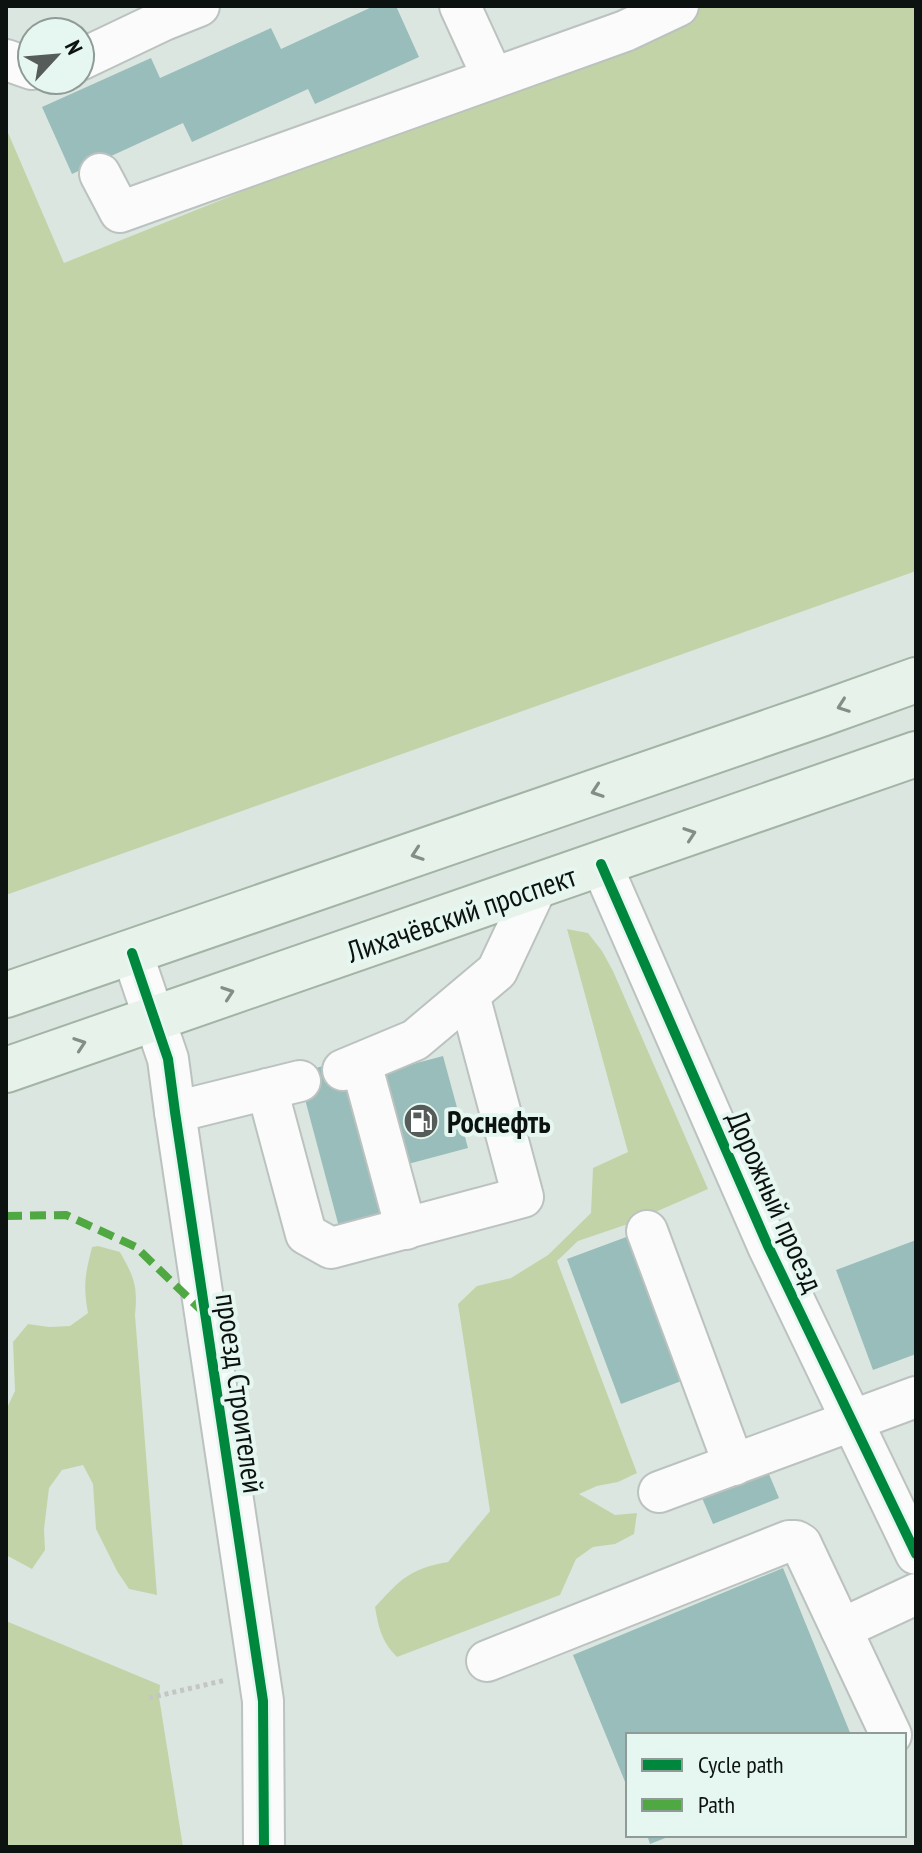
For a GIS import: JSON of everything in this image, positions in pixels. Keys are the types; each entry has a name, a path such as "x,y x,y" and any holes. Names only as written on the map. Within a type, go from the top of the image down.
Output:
{"main road":[{"path":"6,995 916,680"},
{"name":"Лихачёвский проспект","path":"6,1070 916,754"}],"street":[{"path":"96,52 199,6"},
{"path":"460,6 493,78"},
{"path":"100,174 120,212 625,31 678,6"},
{"name":"Дорожный проезд","path":"601,864 768,1246 916,1554"},
{"path":"406,1229 352,1066 415,1040 497,971 537,886"},
{"name":"проезд Строителей","path":"132,953 168,1059 263,1701 264,1847"},
{"path":"175,1112 283,1085 306,1234 331,1248 523,1197 469,995"},
{"path":"647,1231 734,1465"},
{"path":"659,1492 916,1397"},
{"path":"487,1661 789,1541 796,1541 801,1544 890,1733"},
{"path":"841,1629 916,1594"}],"path":[{"path":"149,1698 258,1672"}],"green space":[{"path":"704,6 916,6 916,571 6,895 6,128 64,263"},
{"path":"567,929 588,933 613,971 708,1189 628,1224 578,1241 557,1261 637,1473 579,1494 615,1515 637,1513 634,1534 615,1544 593,1547 576,1559 560,1595 397,1657 382,1634 375,1607 415,1572 448,1562 490,1511 458,1304 477,1286 511,1278 548,1255 591,1213 593,1168 628,1152"},
{"path":"92,1247 120,1252 132,1275 135,1289 157,1595 129,1589 117,1571 96,1529 93,1484 83,1465 62,1470 49,1488 45,1550 32,1569 6,1555 6,1410 15,1391 13,1342 28,1324 70,1326 88,1313 86,1273"},
{"path":"6,1621 160,1685 159,1697 183,1847 6,1847"}],"building":[{"path":"374,6 396,6 419,57 315,104 308,89 192,142 183,123 72,174 42,107 66,96 96,96 96,83 151,58 160,78 271,28 281,49"},
{"path":"443,1056 468,1148 408,1164 383,1072"},
{"path":"341,1061 382,1216 339,1227 298,1073"},
{"path":"629,1236 684,1380 621,1404 567,1259"},
{"path":"916,1240 916,1354 873,1370 836,1270"},
{"path":"766,1467 779,1498 713,1524 700,1493"},
{"path":"783,1568 850,1733 626,1733 626,1784 573,1655"},
{"path":"648,1837 668,1837 650,1844"}],"marked path":[{"path":"6,1216 66,1215 136,1247 204,1313"}],"cycle path":[{"path":"601,864 768,1246 916,1554"},
{"path":"132,953 168,1059 263,1701 264,1847"}],"place":[{"name":"Роснефть","path":"421,1121"}]}
